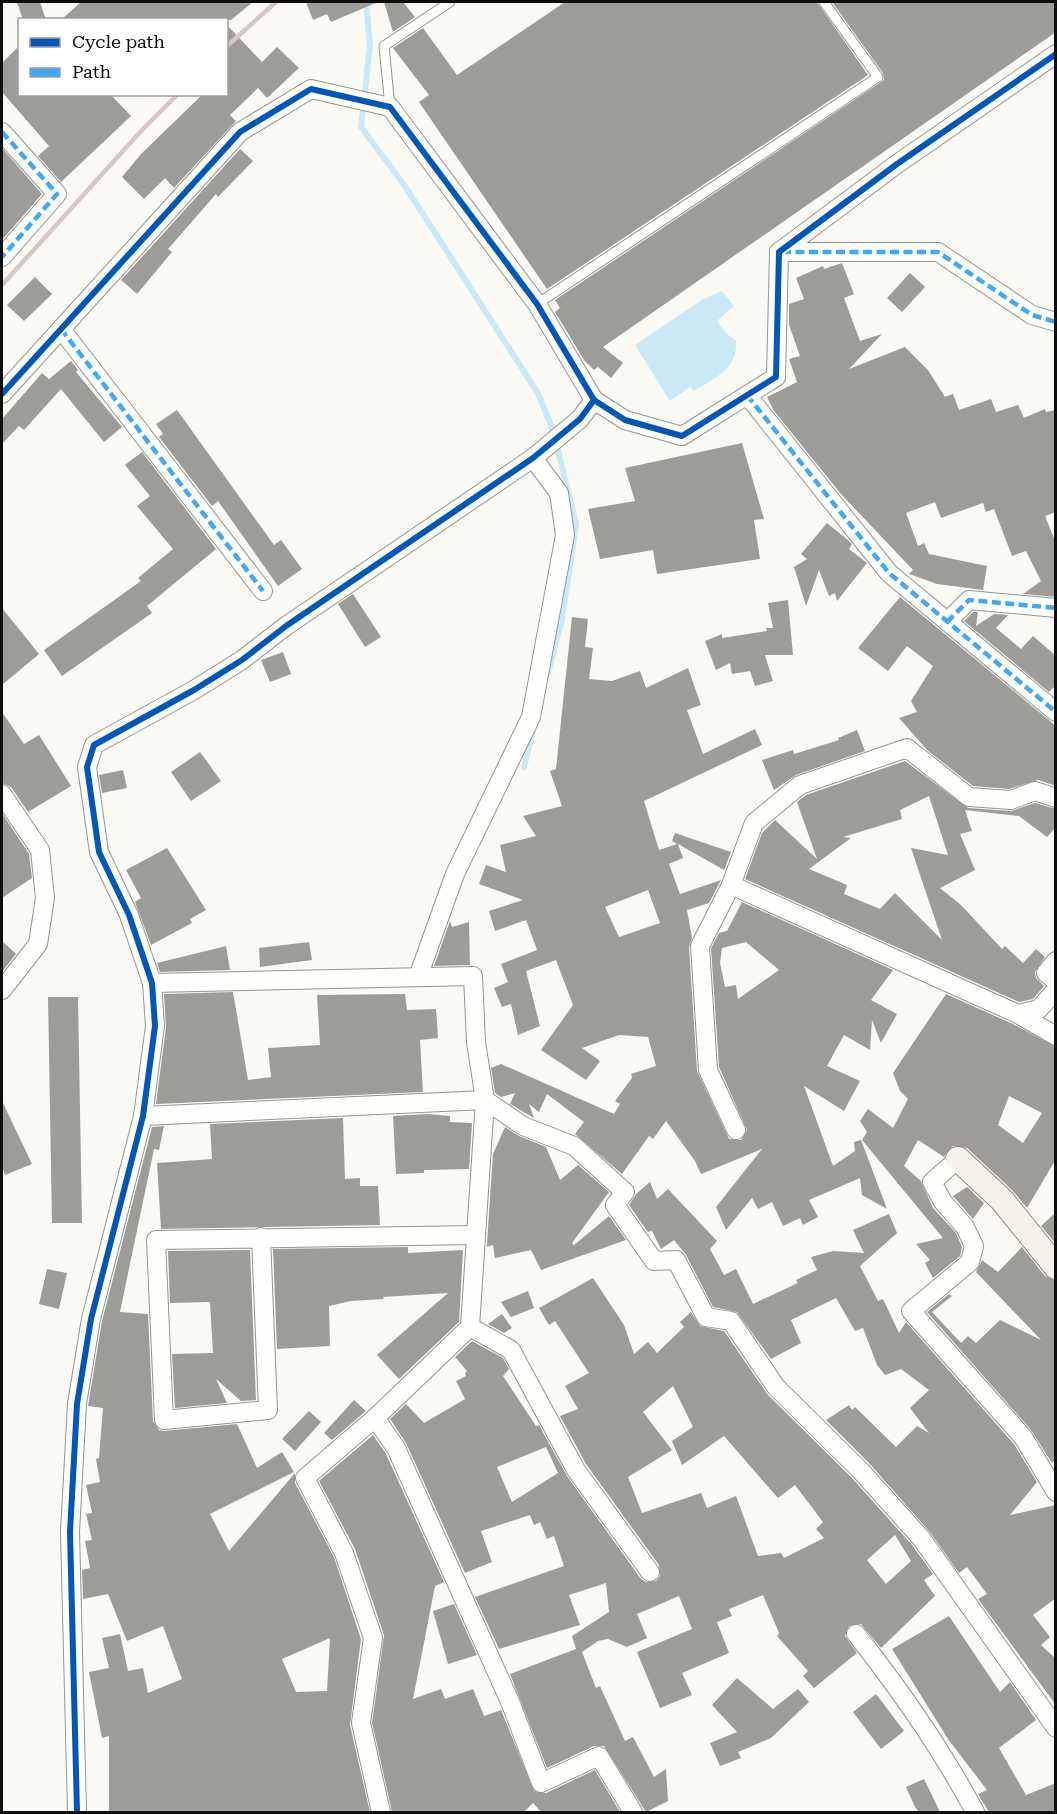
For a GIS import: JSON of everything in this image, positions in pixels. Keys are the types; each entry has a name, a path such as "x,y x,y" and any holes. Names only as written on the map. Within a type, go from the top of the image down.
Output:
{"street":[{"path":"779,252 897,164 1056,54"},
{"path":"2,394 240,132 311,89 390,107 537,304 594,400 625,420 682,436 776,377 779,252"},
{"path":"2,132 57,194 2,257"},
{"path":"779,252 939,252 1032,315 1056,322"},
{"path":"61,329 263,591"},
{"path":"747,395 889,573 1056,712"},
{"path":"77,1812 70,1544 77,1404 91,1319 143,1116 155,1026 152,983 129,915 99,852 87,767 94,745 194,690 242,660 286,626 533,458 580,419 594,400"},
{"path":"418,977 455,874 531,717 565,535 559,493 533,458"},
{"path":"947,622 969,600 1056,608"},
{"path":"736,1130 708,1070 700,946 731,885 754,824 800,785 907,748 969,797 1011,800 1035,791 1056,798"},
{"path":"2,794 40,850 45,898 38,944 2,990"},
{"path":"731,885 1018,1014 1056,1036"},
{"path":"1056,962 1046,973 1056,981"},
{"path":"152,983 473,976 476,1042 485,1100 484,1152 475,1235 470,1327 375,1418 305,1478 344,1553 373,1638 361,1723 381,1812"},
{"path":"1018,1014 1039,1009 1056,990"},
{"path":"143,1116 485,1100 523,1126 574,1146 625,1192 615,1204 654,1261 676,1260 706,1317 731,1321 776,1387 860,1470 921,1538 1056,1728"},
{"path":"1056,1267 1002,1200 958,1159 932,1182 944,1202 965,1227 974,1246 970,1262 911,1311 1023,1437 1056,1492"},
{"path":"261,1238 268,1410 164,1420 156,1240 261,1238 475,1235"},
{"path":"470,1327 511,1350 576,1470 650,1572"},
{"path":"375,1418 396,1448 511,1704 541,1783 599,1756 633,1812"},
{"path":"856,1634 899,1689 945,1757 975,1812"}],"lane":[{"path":"390,107 384,46 450,2"},
{"path":"537,304 878,77 824,2"}],"water":[{"path":"722,291 734,306 717,321 736,341 733,359 724,372 717,377 694,391 690,387 670,401 635,345 703,299"}],"building":[{"path":"17,2 40,2 45,18 22,18"},
{"path":"81,2 253,2 231,20 228,18 63,18"},
{"path":"306,2 378,2 331,22 327,14 313,20"},
{"path":"384,2 403,2 415,17 393,32"},
{"path":"565,2 817,2 868,75 547,289 419,102 429,95 393,48 423,28 457,75"},
{"path":"832,2 1056,2 1056,32 603,347 623,363 611,378 598,367 594,370 584,360 555,312 560,308 555,300 884,80 883,73"},
{"path":"228,26 262,62 277,47 299,68 267,98 258,88 230,115 236,121 174,188 165,178 144,199 122,177 141,154 201,96 228,96"},
{"path":"18,47 18,96 112,96 131,116 61,182 38,156 49,146 2,92 2,63"},
{"path":"2,148 42,194 2,240"},
{"path":"240,149 253,161 218,197 216,194 168,249 172,252 137,294 121,280"},
{"path":"842,263 854,294 844,298 860,341 882,334 849,369 905,347 928,370 945,397 953,394 959,410 991,399 996,412 1018,405 1024,418 1045,409 1046,412 1056,410 1056,512 1045,516 1056,543 1056,597 1023,594 1041,581 1026,551 1012,556 994,509 986,512 983,503 941,518 935,502 906,513 918,546 924,543 929,554 987,566 983,590 937,584 909,574 913,570 841,494 774,411 767,397 797,382 789,359 800,356 789,325 789,304 804,299 796,278 823,266 824,269"},
{"path":"910,273 925,287 902,312 887,298"},
{"path":"35,277 52,294 24,321 7,305"},
{"path":"71,361 78,370 76,372 122,427 104,442 61,389 24,430 19,426 2,444 2,419 42,373 49,379"},
{"path":"177,410 274,545 281,540 302,569 278,586 218,501 212,506 159,437 163,434 156,424"},
{"path":"742,443 764,519 754,520 760,559 657,574 653,550 600,559 588,509 635,501 625,468"},
{"path":"142,452 216,549 147,606 152,613 62,676 44,650 141,581 138,578 173,549 137,506 150,496 125,465"},
{"path":"827,523 852,544 849,549 867,563 837,601 835,593 829,596 819,570 806,606 794,567 807,559 801,554"},
{"path":"353,594 381,637 365,647 338,604"},
{"path":"900,597 1056,726 1056,786 1038,780 1009,789 973,786 927,750 899,718 917,712 911,701 933,666 907,646 888,671 858,648"},
{"path":"788,600 793,655 765,655 773,681 755,686 750,671 732,674 730,663 716,670 705,641 722,634 722,638 767,631 766,628 773,628 768,603"},
{"path":"2,608 39,654 2,685"},
{"path":"973,612 978,612 976,626 994,614 1008,615 996,628 1021,649 1033,636 1056,656 1056,685 1049,692 964,621"},
{"path":"572,617 588,619 585,647 593,648 589,679 612,681 640,671 646,688 688,668 701,705 687,710 703,754 755,729 762,745 644,801 659,850 677,844 672,841 675,833 731,852 724,870 678,844 683,858 669,864 680,894 721,880 709,903 687,910 692,938 689,947 697,1071 729,1139 741,1140 747,1130 719,1067 711,948 719,933 727,931 742,902 893,970 871,1000 897,1014 881,1043 872,1020 870,1050 844,1035 827,1066 860,1081 844,1111 804,1086 833,1166 855,1151 854,1142 861,1140 887,1209 862,1195 860,1178 809,1200 818,1217 803,1225 800,1218 783,1226 772,1202 758,1209 752,1198 726,1230 716,1207 762,1149 701,1174 695,1161 666,1121 653,1139 649,1136 622,1174 575,1134 584,1122 547,1094 539,1112 529,1104 534,1118 510,1104 515,1093 501,1097 495,1093 491,1068 501,1064 614,1114 620,1104 615,1101 632,1078 631,1074 656,1066 648,1037 619,1035 582,1048 600,1061 586,1080 541,1050 573,1005 556,960 526,971 540,1026 518,1035 511,1004 502,1007 494,988 508,982 501,964 537,950 526,920 495,931 489,911 523,900 479,884 486,865 506,872 500,845 536,836 523,816 562,806 550,771 556,769","holes":["648,890 660,923 619,937 605,907","746,942 779,970 738,999 736,985 725,987 720,963 722,948"]},
{"path":"283,652 291,674 270,682 261,660"},
{"path":"2,712 24,744 39,735 71,786 28,812 11,787 2,783"},
{"path":"857,730 865,751 796,775 774,790 762,760 793,750 794,754 839,740 838,738"},
{"path":"200,752 221,781 191,801 171,772"},
{"path":"905,761 968,808 1011,811 1035,803 1056,809 1056,827 1047,837 1019,816 965,810 972,831 960,834 975,870 940,888 961,905 1002,949 1005,946 1023,963 1036,949 1045,957 1035,972 1036,978 1044,986 1033,999 1019,1002 745,879 762,833 775,820 817,859 797,802 806,795","holes":["929,796 948,855 911,848 942,940 895,893 880,909 844,894 847,885 809,869 851,838 843,837 902,819 900,810"]},
{"path":"123,770 127,788 102,793 99,775"},
{"path":"2,813 29,854 32,878 2,898"},
{"path":"167,848 206,910 190,919 192,923 151,945 135,902 141,898 126,870"},
{"path":"450,921 452,927 469,922 470,965 434,966"},
{"path":"2,941 16,954 2,972"},
{"path":"309,942 312,960 260,967 259,948"},
{"path":"226,946 230,970 160,972 157,963"},
{"path":"233,992 248,1080 271,1077 268,1048 320,1045 317,995 405,994 407,1010 436,1009 438,1038 420,1040 423,1092 156,1104 166,1027 164,994"},
{"path":"946,994 1013,1024 1056,1047 1056,1159 1027,1208 1012,1190 967,1148 953,1146 944,1157 918,1140 904,1166 921,1181 933,1208 956,1233 962,1247 960,1256 933,1278 925,1263 930,1260 916,1244 943,1238 862,1140 867,1132 860,1121 868,1109 893,1128 908,1099 900,1091 893,1073","holes":["1009,1096 1042,1113 1023,1143 998,1125"]},
{"path":"48,997 78,997 82,1223 52,1223"},
{"path":"2,1101 32,1164 5,1175 2,1166"},
{"path":"428,1114 450,1116 450,1122 472,1123 469,1169 424,1170 424,1173 396,1174 393,1116"},
{"path":"343,1118 345,1179 360,1178 360,1186 378,1186 380,1225 161,1229 157,1163 212,1159 210,1124"},
{"path":"164,1126 159,1150 154,1149 120,1312 148,1314 153,1421 159,1430 164,1431 237,1424 257,1468 282,1452 294,1472 210,1514 229,1551 295,1473 295,1483 334,1557 361,1639 350,1725 370,1812 109,1812 109,1736 102,1738 89,1672 109,1668 102,1638 120,1634 128,1671 143,1668 148,1693 182,1679 163,1626 127,1641 108,1594 83,1599 82,1570 90,1568 85,1541 92,1540 86,1514 92,1513 86,1485 100,1482 96,1459 99,1458 103,1408 88,1406 102,1321 152,1127","holes":["330,1638 327,1691 296,1692 282,1659"]},
{"path":"505,1127 519,1136 546,1147 560,1180 578,1165 609,1192 572,1243 574,1245 609,1216 626,1240 541,1270 531,1250 495,1258 493,1245 487,1247 493,1154"},
{"path":"650,1182 657,1199 668,1189 717,1241 710,1249 724,1275 736,1269 753,1304 798,1283 796,1280 817,1270 811,1257 833,1251 864,1253 853,1230 889,1214 897,1233 860,1266 878,1301 883,1299 899,1333 906,1322 1014,1444 1037,1482 1010,1515 1056,1505 1056,1598 1033,1615 1050,1637 1041,1645 1056,1659 1056,1705 978,1599 987,1594 967,1567 959,1573 929,1531 868,1462 826,1420 849,1405 852,1410 855,1407 896,1447 917,1426 929,1433 910,1408 929,1390 901,1369 885,1375 877,1365 863,1328 855,1331 836,1298 791,1320 801,1343 771,1359 737,1312 713,1307 686,1255 674,1240 661,1249 652,1231 648,1232 629,1205 636,1194"},
{"path":"967,1187 984,1203 973,1219 953,1196"},
{"path":"1056,1212 1056,1244 1041,1226"},
{"path":"408,1247 408,1253 463,1250 459,1322 399,1379 377,1355 448,1293 383,1297 384,1299 351,1301 329,1306 330,1346 277,1349 273,1249"},
{"path":"1022,1247 1045,1276 1056,1281 1056,1459 1052,1463 1031,1430 927,1312 949,1294 952,1296 932,1312 961,1343 968,1336 976,1343 1000,1320 1041,1340 976,1272 982,1260 998,1272"},
{"path":"250,1250 256,1400 241,1401 216,1379 227,1403 175,1408 172,1354 213,1353 210,1302 170,1303 168,1251"},
{"path":"47,1269 67,1273 59,1309 39,1304"},
{"path":"593,1278 624,1325 634,1354 648,1342 657,1353 684,1327 680,1322 691,1312 700,1326 724,1331 768,1395 852,1478 912,1545 933,1574 924,1580 935,1596 881,1648 861,1624 849,1626 845,1636 857,1653 814,1688 803,1676 808,1671 777,1636 781,1631 779,1633 763,1595 729,1609 732,1616 717,1622 729,1653 682,1673 692,1695 660,1708 637,1652 692,1629 679,1596 637,1614 647,1638 627,1647 608,1639 598,1641 582,1652 596,1688 600,1686 625,1741 633,1737 654,1777 666,1769 668,1801 646,1812 604,1746 594,1746 547,1768 510,1674 576,1649 572,1636 609,1612 606,1583 569,1595 580,1625 499,1649 475,1597 564,1566 554,1536 547,1539 540,1522 534,1525 530,1515 481,1531 492,1562 465,1573 406,1443 390,1419 406,1404 424,1423 465,1399 456,1381 466,1376 467,1371 455,1357 472,1341 503,1358 509,1369 503,1376 536,1426 539,1425 567,1476 641,1579 646,1582 656,1581 660,1576 659,1565 586,1464 560,1416 578,1409 565,1386 589,1373 555,1321 549,1325 539,1308","holes":["673,1386 693,1427 672,1441 682,1465 724,1436 778,1498 795,1485 823,1522 816,1529 824,1538 784,1558 781,1553 758,1556 736,1496 707,1508 701,1493 642,1513 628,1477 672,1450 643,1412","546,1447 558,1473 512,1502 497,1467","895,1535 911,1561 886,1584 867,1560"]},
{"path":"528,1291 534,1308 511,1317 501,1302"},
{"path":"502,1314 512,1328 504,1333 488,1324"},
{"path":"354,1400 366,1411 332,1440 324,1433"},
{"path":"309,1411 321,1422 295,1451 282,1439"},
{"path":"373,1435 386,1454 444,1582 435,1586 413,1699 441,1689 445,1699 473,1689 484,1716 501,1710 534,1791 546,1793 595,1770 620,1812 541,1812 533,1803 524,1812 392,1812 372,1723 384,1635 355,1549 319,1481"},
{"path":"454,1604 477,1655 448,1664 433,1611"},
{"path":"949,1616 1000,1692 1010,1682 1036,1720 999,1748 1026,1795 1056,1783 1056,1812 989,1812 978,1794 987,1790 948,1739 892,1649"},
{"path":"737,1678 773,1709 798,1689 809,1702 771,1738 738,1752 741,1758 720,1766 710,1743 737,1732 712,1705"},
{"path":"876,1694 904,1731 881,1749 853,1712"},
{"path":"924,1779 940,1812 919,1812 915,1807 906,1787"}],"waterway":[{"path":"366,2 370,45 361,127 405,186 539,395 554,434 576,524 562,619 548,673"},
{"path":"524,767 533,730"}],"railway":[{"path":"228,45 276,2"},
{"path":"2,285 142,130 176,96"}],"marked path":[{"path":"2,132 57,194 2,257"},
{"path":"782,252 938,252 1032,315 1056,322"},
{"path":"61,329 263,591"},
{"path":"747,395 889,573 1056,712"},
{"path":"947,622 969,600 1056,608"}],"cycle path":[{"path":"2,394 240,132 311,89 390,107 537,304 594,400 625,420 682,436 776,377 779,252 897,164 1056,54"},
{"path":"77,1812 70,1532 77,1404 91,1319 143,1116 155,1026 152,983 129,915 99,852 87,767 94,745 194,690 242,660 286,626 533,458 580,419 594,400"}]}
